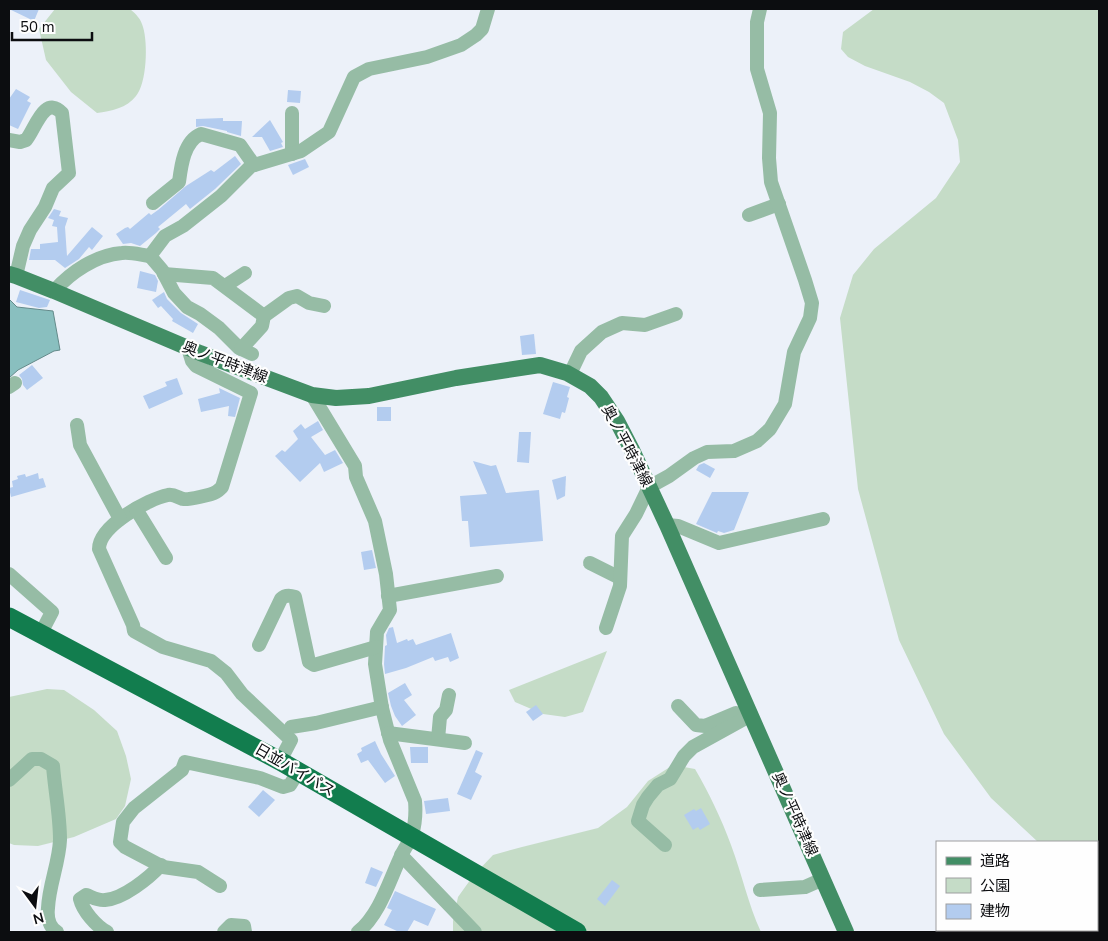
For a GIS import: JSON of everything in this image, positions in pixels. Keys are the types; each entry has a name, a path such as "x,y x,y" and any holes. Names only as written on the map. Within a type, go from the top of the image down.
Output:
{"highway":[{"name":"日並バイパス","path":"9,617 280,761 577,932"}],"main road":[{"name":"奥ノ平時津線","path":"12,275 188,348 312,395 336,398 368,396 456,378 540,365 570,374 590,386 601,397 617,421 649,486 846,932"}],"street":[{"path":"150,256 165,236 183,226 221,196 254,165 301,151 329,132 354,76 369,69 427,57 461,45 476,35 482,28 488,9"},
{"path":"606,628 620,586 622,536 636,514 649,486 669,476 706,452 734,450 756,441 770,429 786,404 794,352 810,318 812,303 772,182 769,158 770,113 757,69 757,22 760,9"},
{"path":"9,140 20,142 26,140 44,110 52,107 62,113 69,173 53,188 45,207 30,230 12,275"},
{"path":"292,113 292,154"},
{"path":"153,203 179,182 180,170 190,140 201,134 240,145 254,165"},
{"path":"749,215 779,204"},
{"path":"54,291 64,280 82,267 102,257 125,253 150,256 164,274 174,293 187,307 200,314 247,351 262,326 264,316 289,298 297,296 309,303 324,306"},
{"path":"225,286 245,273"},
{"path":"164,274 213,278 264,316"},
{"path":"570,374 582,351 602,332 622,323 645,325 676,314"},
{"path":"188,348 192,361 196,366 251,393 222,486 216,492 183,499 170,495 160,497 136,509 120,519 100,539 99,549 134,630 163,647 211,661 226,673 242,694 291,740 280,761"},
{"path":"312,395 355,466 359,484 375,521 386,574 390,610 376,632 375,664 388,733 415,801 416,817 411,836 380,903 366,926 360,931"},
{"path":"77,425 80,444 120,519"},
{"path":"136,509 166,558"},
{"path":"667,526 678,526 719,543 823,520"},
{"path":"590,563 620,578"},
{"path":"9,574 52,612 41,633"},
{"path":"388,596 497,576"},
{"path":"259,645 281,599 284,596 290,595 295,597 311,664 314,665 376,647"},
{"path":"438,739 440,717 446,710 449,694"},
{"path":"678,706 696,725 705,726 749,712"},
{"path":"290,727 316,723 382,707"},
{"path":"665,845 638,821 643,805 648,797 658,785 670,779 684,756 693,746 749,712"},
{"path":"388,733 465,743"},
{"path":"9,780 32,759 41,759 53,766 60,841 48,896 48,912 49,923 53,930 57,932"},
{"path":"220,886 198,872 161,866 120,842 123,822 134,808 182,770 185,762 260,778 283,787 290,785 298,772"},
{"path":"401,855 475,932"},
{"path":"106,932 94,921 82,905 81,897 86,895 99,900 113,898 151,876 161,866"},
{"path":"760,890 805,887 823,879"},
{"path":"224,932 231,925 244,926 245,932"}],"green space":[{"path":"55,9 130,9 138,17 145,34 146,63 140,90 132,100 118,108 97,113 71,92 46,60 39,29"},
{"path":"874,9 1099,9 1099,899 1098,841 1037,841 991,798 944,734 899,640 858,489 840,318 853,275 874,249 936,198 960,162 958,140 944,103 910,82 865,66 848,57 841,49 843,32"},
{"path":"607,651 583,712 565,717 543,714 515,702 509,690"},
{"path":"47,689 64,690 94,710 117,731 126,756 131,779 125,806 116,819 74,837 38,846 14,845 9,843 9,697"},
{"path":"673,765 695,769 705,787 727,835 752,911 761,932 453,932 453,921 458,897 473,876 493,855 598,828 627,807 648,781"}],"shaded area":[{"path":"9,299 17,307 53,311 60,350 54,351 18,370 9,378"}],"building":[{"path":"9,9 39,9 34,21"},
{"path":"16,89 30,97 27,101 31,103 18,129 9,125 9,99"},
{"path":"288,90 301,91 300,103 287,102"},
{"path":"223,118 223,121 242,121 241,136 203,126 196,127 196,119"},
{"path":"270,120 283,142 281,143 283,147 270,151 262,137 252,137"},
{"path":"235,156 241,164 215,189 190,209 186,204 158,227 160,229 140,246 131,243 123,244 116,234 125,228 128,227 130,229 149,213 151,215 158,210 186,186 211,170 214,172"},
{"path":"305,159 309,167 293,175 288,165"},
{"path":"54,209 61,211 59,216 68,218 65,227 67,256 92,227 103,236 92,250 89,247 79,259 65,268 55,260 29,260 31,249 40,249 40,244 58,242 57,227 52,226 54,220 48,218"},
{"path":"140,271 155,275 158,281 156,292 137,288"},
{"path":"20,290 50,300 47,307 39,308 16,302"},
{"path":"164,292 167,299 181,313 198,324 193,333 172,321 173,319 161,306 158,308 152,300"},
{"path":"534,334 536,354 522,355 520,336"},
{"path":"32,365 43,378 27,390 19,375"},
{"path":"177,378 183,394 149,409 143,396 167,386 165,382"},
{"path":"553,382 570,387 565,413 562,412 560,419 543,414"},
{"path":"219,388 240,398 235,417 228,416 229,406 201,412 198,399 220,393"},
{"path":"377,407 391,407 391,421 377,421"},
{"path":"318,421 323,430 311,437 325,455 335,450 343,463 324,472 320,463 300,482 275,456 282,450 285,452 298,439 293,431 301,424 305,429"},
{"path":"519,432 531,432 529,463 517,462"},
{"path":"473,461 491,466 496,465 506,493 539,490 543,541 470,547 468,521 462,521 460,496 487,494"},
{"path":"704,463 715,469 710,478 696,470 699,465"},
{"path":"38,473 39,479 43,478 46,487 11,497 9,488 13,487 12,481 18,479 17,476 25,474 26,477"},
{"path":"566,476 565,496 557,500 552,480"},
{"path":"712,492 749,492 734,530 724,533 718,531 717,533 696,524"},
{"path":"372,550 376,568 364,570 361,552"},
{"path":"393,627 397,643 413,639 416,645 451,633 459,658 450,662 448,657 435,661 433,657 385,674 386,635 389,628"},
{"path":"405,683 412,695 404,700 416,715 402,726 395,716 388,693"},
{"path":"536,705 543,714 533,721 526,712"},
{"path":"375,741 395,776 385,783 368,760 361,763 357,754 362,751 361,748"},
{"path":"410,747 428,747 428,763 411,763"},
{"path":"476,750 483,753 475,772 482,776 471,800 457,794"},
{"path":"263,790 275,800 259,817 248,807"},
{"path":"448,798 450,811 426,814 424,801"},
{"path":"701,808 710,824 700,830 698,827 693,830 684,815 694,809 696,811"},
{"path":"371,867 383,872 376,887 365,883"},
{"path":"612,880 620,886 605,906 597,899"},
{"path":"395,891 436,909 428,926 414,920 407,932 399,932 384,925 392,910 387,908"}]}
